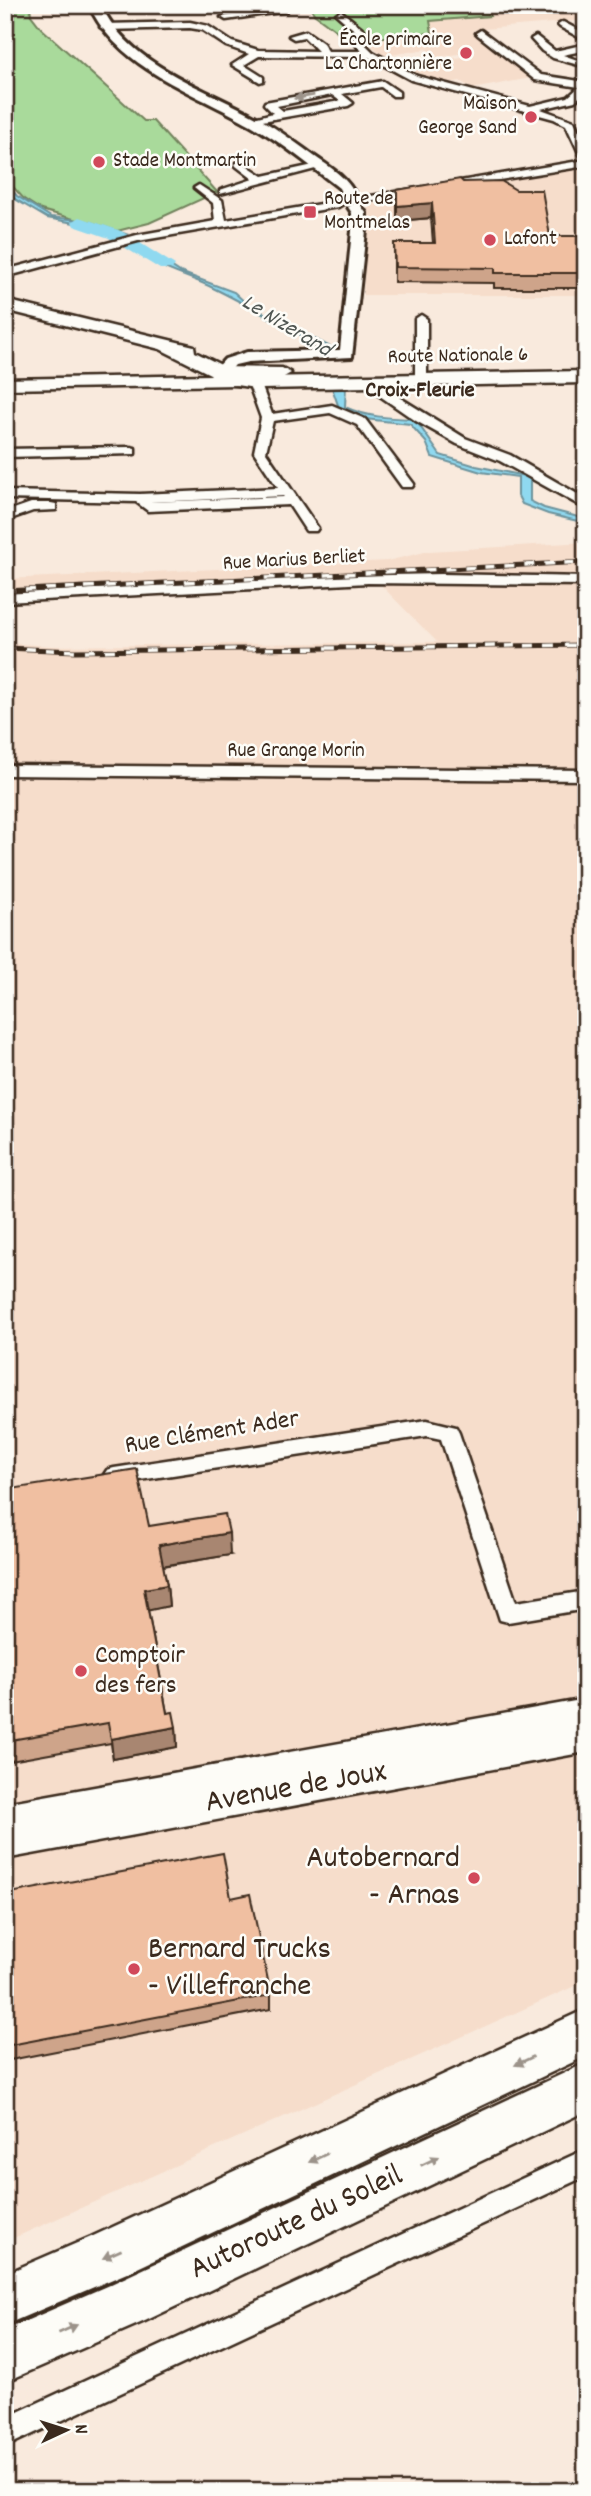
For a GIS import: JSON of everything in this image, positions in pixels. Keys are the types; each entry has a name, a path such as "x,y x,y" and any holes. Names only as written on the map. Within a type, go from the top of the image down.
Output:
{"highway":[{"name":"Autoroute du Soleil","path":"5,2300 233,2198 586,2032"},
{"name":"Autoroute du Soleil","path":"5,2356 165,2286 586,2086"}],"main road":[{"path":"5,305 167,346 235,374"},
{"name":"Route Nationale 6","path":"235,374 349,382 586,377"},
{"name":"Route Nationale 6","path":"5,384 132,382 235,374 287,374 349,382"},
{"name":"Avenue de Joux","path":"5,1820 586,1715"},
{"name":"Avenue de Joux","path":"5,1842 586,1736"}],"street":[{"path":"95,5 104,27 126,48 184,84 251,120 345,186 359,213 347,354 247,356 235,374"},
{"path":"104,27 171,24 205,28 228,20 219,5"},
{"path":"226,17 284,9"},
{"path":"341,14 364,34 358,41 370,54 414,78 534,109 566,121 586,118"},
{"path":"563,25 586,38"},
{"path":"205,28 229,44 257,53 370,54"},
{"path":"481,33 538,78 586,85"},
{"path":"294,36 306,34 320,45 325,54"},
{"path":"536,39 541,47 567,61 583,65"},
{"path":"555,54 586,47"},
{"path":"257,53 237,65 260,79"},
{"path":"306,54 305,61 310,67"},
{"path":"281,115 270,104 383,84 396,94"},
{"path":"534,109 544,100 571,100 586,85"},
{"path":"251,120 351,105 334,92"},
{"path":"566,121 577,134 586,157"},
{"path":"5,274 137,238 586,163"},
{"path":"240,164 261,180"},
{"path":"225,192 261,180 318,167"},
{"path":"199,188 218,202 221,222"},
{"path":"421,319 421,381"},
{"path":"235,374 287,374 302,369 300,356"},
{"path":"235,374 267,418 260,452 312,528"},
{"path":"349,382 461,441 505,458 586,505"},
{"path":"267,418 332,409 361,422 407,484"},
{"path":"5,453 130,451"},
{"path":"5,495 289,497"},
{"path":"5,517 31,507 110,505 111,495"},
{"name":"Rue Marius Berliet","path":"5,598 373,578 586,581"},
{"name":"Rue Grange Morin","path":"5,770 586,775"},
{"name":"Rue Clément Ader","path":"100,1478 427,1428 449,1433 508,1613 586,1600"},
{"path":"5,2433 586,2162"}],"shaded area":[{"name":"École primaire La Chartonnière","path":"486,5 586,5 586,20 473,30 536,77 472,89 460,81 444,84 400,67 462,57 459,54 430,58 424,54 431,53 427,49 385,56 365,41 432,33 429,21 489,16"},
{"path":"586,167 586,295 363,295 368,208 382,200"},
{"path":"586,542 586,1981 5,2242 5,643 52,646 437,642 372,576 5,596 5,579 387,561 429,551"}],"green space":[{"path":"5,5 30,5 31,15 41,28 144,121 153,121 217,192 149,223 117,231 41,210 24,199 5,178"},
{"path":"310,5 486,5 490,16 430,21 432,33 349,40 314,14"}],"water":[{"path":"5,182 17,196 51,217 88,221 126,234 113,237 99,233 96,227 47,218 10,196"},
{"path":"136,243 180,272 234,292 248,305 338,351 329,350 203,283 151,261 130,244"},
{"path":"331,385 346,385 345,407 370,415 412,419 417,422 440,455 476,466 530,477 530,501 544,508 586,519 586,523 548,514 522,504 518,496 518,477 481,472 432,457 426,442 410,424 365,419 339,408"}],"building":[{"name":"Lafont","path":"460,179 463,182 501,181 516,190 542,190 550,236 586,236 586,273 495,273 495,268 395,267 394,243 435,243 432,203 397,206 397,190"},
{"name":"Comptoir des fers","path":"137,1469 149,1526 225,1514 229,1533 159,1545 167,1585 144,1589 167,1713 173,1712 176,1727 111,1739 108,1723 5,1741 5,1490"},
{"name":"Bernard Trucks - Villefranche","path":"223,1853 231,1898 250,1894 271,1995 5,2046 5,1894"}],"waterway":[{"name":"Le Nizerand","path":"80,222 105,229 166,265"}],"railway":[{"path":"5,591 586,562"},
{"path":"5,648 75,651 586,645"}],"place":[{"name":"École primaire La Chartonnière","path":"466,53"},
{"name":"Maison George Sand","path":"531,117"},
{"name":"Stade Montmartin","path":"99,162"},
{"name":"Route de Montmelas","path":"310,212"},
{"name":"Lafont","path":"490,240"},
{"name":"Comptoir des fers","path":"81,1671"},
{"name":"Autobernard - Arnas","path":"474,1878"},
{"name":"Bernard Trucks - Villefranche","path":"134,1969"}],"district":[{"name":"Croix-Fleurie","path":"420,391"}]}
